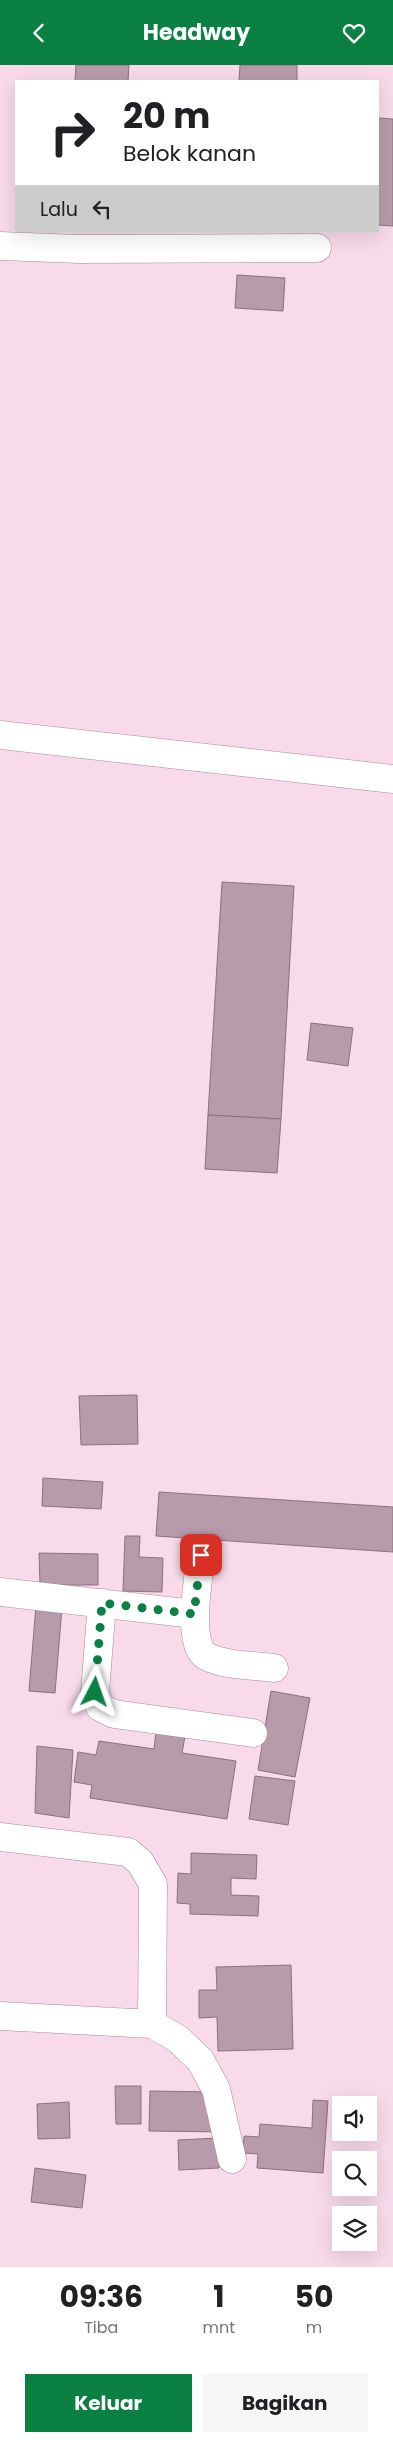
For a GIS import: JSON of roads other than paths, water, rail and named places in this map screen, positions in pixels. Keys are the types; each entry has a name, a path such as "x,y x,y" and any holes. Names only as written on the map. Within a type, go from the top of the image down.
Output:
{"street":[{"path":"0,246 80,249 317,248"},
{"path":"0,735 393,779"},
{"path":"201,1555 194,1614 197,1644 204,1655 219,1661 274,1668"},
{"path":"0,1592 194,1614"},
{"path":"102,1603 95,1692 100,1707 114,1714 252,1733"},
{"path":"0,1837 128,1852 140,1862 153,1884 152,2024"},
{"path":"0,2016 152,2024 178,2039 200,2060 216,2089 232,2159"}]}
